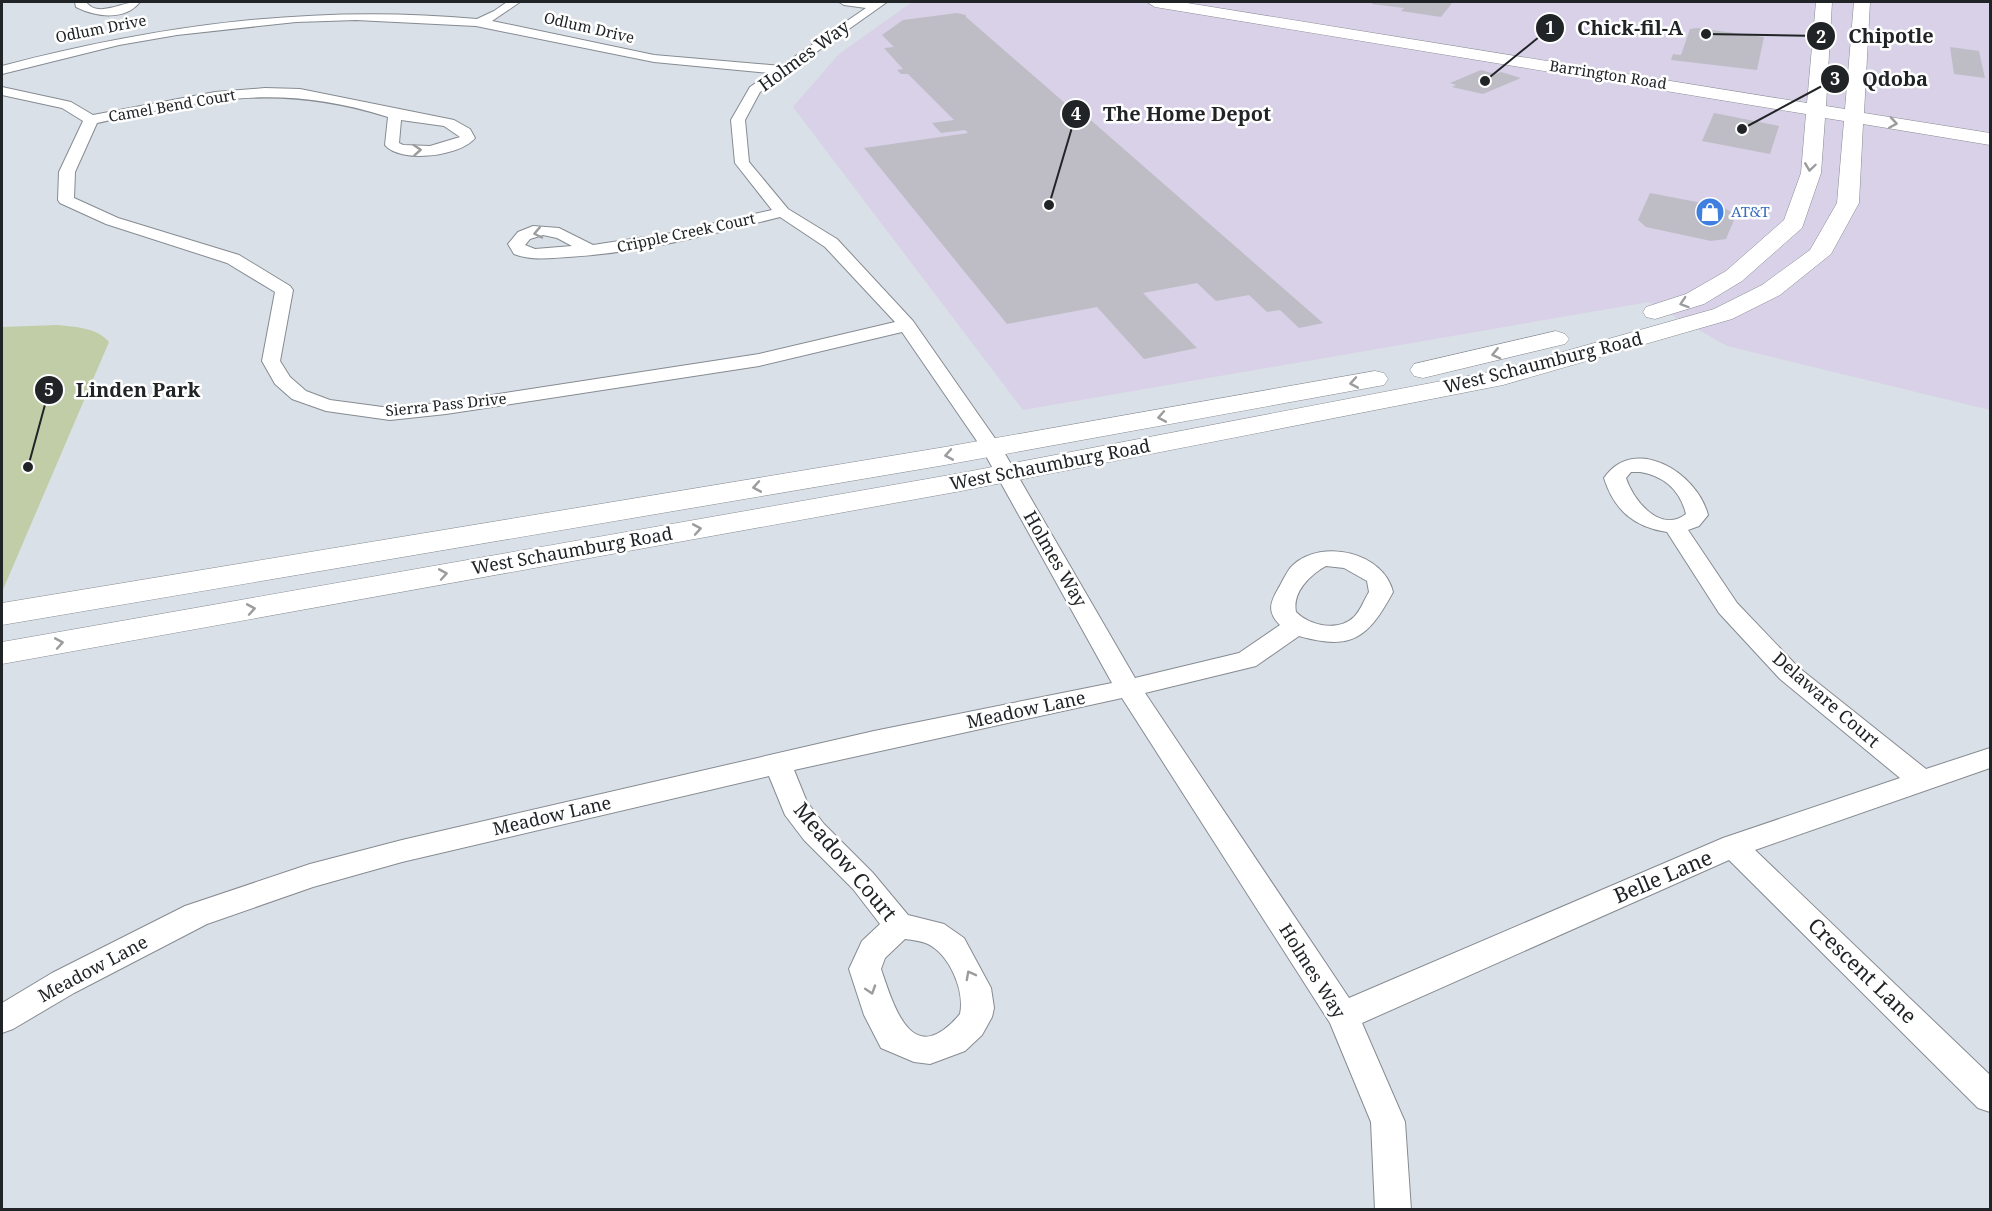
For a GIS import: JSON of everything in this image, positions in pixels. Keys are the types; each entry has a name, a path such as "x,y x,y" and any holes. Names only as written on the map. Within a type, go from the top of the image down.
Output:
{"main road":[{"name":"Barrington Road","path":"1155,2 1816,102"},
{"name":"Barrington Road","path":"1222,2 1856,109 1990,139"},
{"name":"West Schaumburg Road","path":"2,653 999,460 1412,373 1635,319 1695,299 1734,276 1794,223 1811,173 1824,2"},
{"name":"West Schaumburg Road","path":"2,614 999,460 1503,377 1723,314 1771,290 1820,254 1848,203 1862,2"},
{"name":"Barrington Road","path":"1856,109 1990,124"}],"street":[{"path":"81,2 80,5 93,11 123,10 134,2"},
{"path":"322,16 335,2"},
{"path":"479,22 498,14 514,2"},
{"path":"844,2 879,3"},
{"name":"Holmes Way","path":"879,3 780,70 755,90 738,120 742,163 782,212 831,243 907,325 999,460 1128,688 1342,1016 1388,1122 1393,1209"},
{"path":"123,10 153,35"},
{"name":"Odlum Drive","path":"2,70 54,55 153,35 229,23 322,16 402,15 479,22 636,55 780,70"},
{"path":"2,91 66,105 91,120"},
{"name":"Camel Bend Court","path":"91,120 194,99 269,92 320,95 395,114 458,125 468,134 468,138 460,144 443,148 411,151 397,149 392,145 395,114"},
{"name":"Sierra Pass Drive","path":"91,120 67,172 66,200 112,221 233,259 284,290 271,361 282,380 299,395 326,405 390,414 446,408 759,360 907,325"},
{"name":"Cripple Creek Court","path":"590,252 672,239 782,212"},
{"name":"Delaware Court","path":"1672,525 1728,608 1789,673 1923,782"},
{"name":"Meadow Lane","path":"2,1019 63,983 196,915 310,876 402,850 874,741 1128,688 1247,660 1296,627"},
{"name":"Belle Lane","path":"1342,1016 1733,846 1990,758"},
{"name":"Meadow Court","path":"778,765 795,807 814,832 864,881 899,926"},
{"name":"Crescent Lane","path":"1733,846 1990,1097"}],"shaded area":[{"path":"912,2 1990,2 1990,410 1727,346 1649,302 1023,410 793,107 839,54"}],"green space":[{"path":"57,325 92,331 109,342 2,592 2,327"}],"building":[{"path":"1373,2 1452,3 1441,17 1401,11 1404,8 1372,4"},
{"path":"957,13 966,15 1081,117 1086,116 1323,323 1299,328 1280,310 1267,312 1249,295 1216,301 1197,283 1143,293 1197,348 1144,359 1097,307 1007,324 864,148 968,133 965,130 941,133 932,123 954,120 908,74 901,74 897,70 903,69 884,48 894,47 882,35 903,20"},
{"path":"1690,29 1764,37 1757,70 1671,60 1673,54 1681,55"},
{"path":"1950,47 1979,51 1985,78 1954,74"},
{"path":"1481,70 1495,74 1501,72 1521,78 1483,94 1452,87 1456,85 1450,83"},
{"path":"1714,113 1779,126 1770,154 1702,141"},
{"path":"1650,193 1723,207 1736,215 1726,239 1711,241 1646,227 1638,220"}],"place":[{"name":"Chipotle","path":"1706,34"},
{"name":"Chick-fil-A","path":"1485,81"},
{"name":"Qdoba","path":"1742,129"},
{"name":"The Home Depot","path":"1049,205"},
{"name":"AT&T","path":"1710,212"},
{"name":"Linden Park","path":"28,467"}]}
